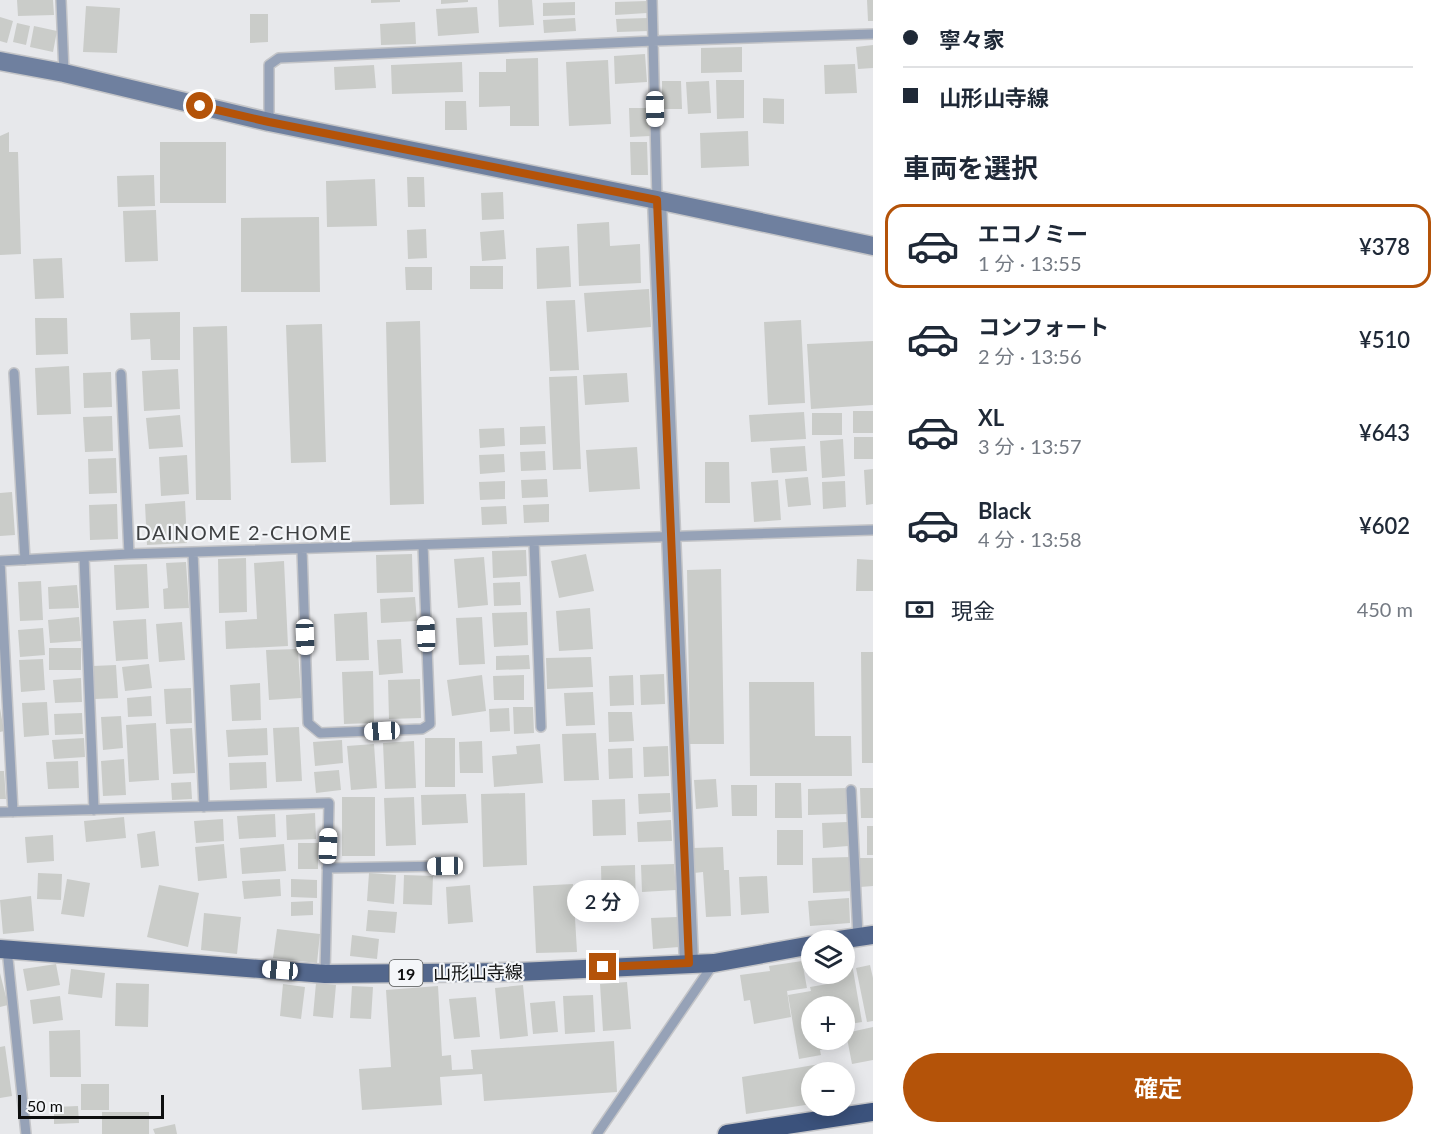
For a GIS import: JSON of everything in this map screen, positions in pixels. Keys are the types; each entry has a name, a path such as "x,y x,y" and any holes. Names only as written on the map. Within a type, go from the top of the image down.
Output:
{"highway":[{"path":"727,1134 873,1112"}],"main road":[{"name":"山形山寺線","path":"3,949 325,974 518,972 714,963 801,947"}],"street":[{"path":"0,61 64,73 269,122 873,246"},
{"path":"657,200 689,963"}],"lane":[{"path":"61,0 64,73"},
{"path":"652,0 657,200"},
{"path":"269,122 269,65 279,58 653,41 873,34"},
{"path":"14,373 25,560"},
{"path":"121,374 129,554"},
{"path":"13,812 0,561 129,554 873,530"},
{"path":"534,541 541,727"},
{"path":"302,550 308,723 320,733 332,733 422,729 430,724 423,545"},
{"path":"193,552 204,807"},
{"path":"84,557 94,810"},
{"path":"851,790 866,936"},
{"path":"0,812 329,803 325,974"},
{"path":"327,868 445,866"},
{"path":"3,949 26,1134"},
{"path":"597,1134 714,963"}],"building":[{"path":"17,0 53,0 54,15 18,16"},
{"path":"371,0 400,0 400,2 371,3"},
{"path":"441,0 468,0 468,2 441,4"},
{"path":"498,0 532,0 534,25 499,27"},
{"path":"867,0 873,0 873,21 868,21"},
{"path":"647,1 647,13 615,15 615,2"},
{"path":"575,2 575,15 543,16 543,3"},
{"path":"86,6 120,8 117,53 83,52"},
{"path":"477,7 479,33 438,36 436,9"},
{"path":"250,14 268,14 268,42 250,43"},
{"path":"0,17 13,21 7,43 0,41"},
{"path":"575,18 576,31 544,33 543,20"},
{"path":"648,18 649,31 617,32 616,19"},
{"path":"415,22 416,44 381,45 380,24"},
{"path":"17,23 30,26 26,45 13,42"},
{"path":"34,26 57,31 53,52 30,47"},
{"path":"873,45 873,68 858,69 856,47"},
{"path":"742,47 742,72 701,73 701,48"},
{"path":"645,54 647,82 615,84 614,56"},
{"path":"538,58 539,126 510,126 510,106 479,107 479,72 506,72 506,59"},
{"path":"608,60 611,124 569,126 566,62"},
{"path":"462,62 463,92 392,94 391,65"},
{"path":"855,64 857,93 825,94 824,65"},
{"path":"374,65 376,88 335,90 334,67"},
{"path":"716,80 744,80 744,118 717,119"},
{"path":"662,81 681,81 682,109 662,109"},
{"path":"709,81 711,113 688,114 686,82"},
{"path":"763,98 784,99 784,124 763,123"},
{"path":"445,101 466,101 467,130 445,130"},
{"path":"629,108 649,108 650,136 630,137"},
{"path":"748,131 749,166 701,168 700,133"},
{"path":"9,132 9,152 18,152 21,254 0,255 0,136"},
{"path":"160,142 226,142 226,203 160,203"},
{"path":"630,142 647,142 648,175 631,175"},
{"path":"154,175 155,206 118,207 117,176"},
{"path":"407,177 424,177 425,207 408,207"},
{"path":"375,179 377,226 327,227 326,181"},
{"path":"503,192 504,219 482,220 481,193"},
{"path":"156,210 158,261 125,262 123,211"},
{"path":"319,217 320,292 241,292 241,218"},
{"path":"609,222 610,246 640,244 641,283 579,286 577,224"},
{"path":"426,229 427,258 408,259 407,230"},
{"path":"504,230 506,259 482,261 480,232"},
{"path":"569,246 571,287 537,289 536,248"},
{"path":"62,258 64,298 35,299 33,259"},
{"path":"470,266 503,266 503,289 470,289"},
{"path":"405,267 432,267 432,290 406,290"},
{"path":"649,289 651,327 587,332 584,293"},
{"path":"575,300 579,370 550,371 546,301"},
{"path":"180,312 180,360 151,360 150,339 131,340 130,313"},
{"path":"35,318 67,318 68,354 36,355"},
{"path":"801,320 805,403 768,405 764,322"},
{"path":"420,321 424,504 390,505 386,322"},
{"path":"322,324 326,462 291,463 286,325"},
{"path":"227,326 231,500 196,500 193,327"},
{"path":"873,341 873,405 811,409 807,344"},
{"path":"69,366 71,414 37,415 35,368"},
{"path":"178,369 180,409 144,411 142,371"},
{"path":"111,372 112,407 84,408 83,373"},
{"path":"627,373 629,402 585,405 583,375"},
{"path":"577,376 581,469 553,470 549,377"},
{"path":"853,411 873,411 873,433 853,433"},
{"path":"804,412 806,439 751,442 749,415"},
{"path":"812,413 842,413 842,435 812,435"},
{"path":"180,415 183,447 149,449 146,418"},
{"path":"112,416 113,451 85,452 83,417"},
{"path":"545,426 546,444 520,445 520,427"},
{"path":"504,428 505,446 480,448 479,429"},
{"path":"854,437 873,437 873,459 854,459"},
{"path":"843,439 845,476 822,478 820,441"},
{"path":"805,446 807,471 772,473 770,448"},
{"path":"637,447 640,489 589,492 586,450"},
{"path":"545,451 546,470 521,471 520,452"},
{"path":"504,454 505,472 480,474 479,455"},
{"path":"187,455 189,494 161,496 159,457"},
{"path":"116,458 117,493 89,494 88,459"},
{"path":"705,462 729,462 730,503 705,503"},
{"path":"873,469 873,504 866,505 864,470"},
{"path":"808,477 811,505 788,507 785,479"},
{"path":"547,479 548,497 522,498 521,480"},
{"path":"778,480 781,520 754,522 751,482"},
{"path":"505,481 505,499 480,500 479,482"},
{"path":"845,481 846,507 823,509 822,482"},
{"path":"12,492 15,535 0,536 0,493"},
{"path":"185,501 187,543 147,545 145,504"},
{"path":"117,504 118,539 90,540 89,505"},
{"path":"549,504 549,522 524,523 523,505"},
{"path":"506,506 507,524 482,525 481,507"},
{"path":"526,550 527,576 493,578 492,551"},
{"path":"412,554 413,592 377,593 376,555"},
{"path":"586,554 594,591 559,598 551,561"},
{"path":"484,557 488,605 458,608 454,559"},
{"path":"246,558 247,612 219,613 218,559"},
{"path":"857,559 873,560 873,591 856,591"},
{"path":"284,561 288,646 226,649 225,621 257,619 254,563"},
{"path":"186,562 189,608 164,609 163,589 168,588 166,563"},
{"path":"147,564 149,608 116,610 114,565"},
{"path":"721,569 724,744 690,744 687,570"},
{"path":"41,581 43,620 20,621 18,582"},
{"path":"520,582 521,605 494,606 493,583"},
{"path":"77,585 79,608 49,609 48,587"},
{"path":"415,597 417,621 381,623 380,599"},
{"path":"590,608 593,649 559,651 556,611"},
{"path":"367,612 369,660 336,661 334,614"},
{"path":"527,612 528,645 494,647 492,613"},
{"path":"79,617 81,641 50,643 48,620"},
{"path":"482,617 485,664 459,665 456,618"},
{"path":"146,619 148,659 116,661 113,621"},
{"path":"182,622 185,660 159,662 156,624"},
{"path":"43,628 45,655 20,657 18,630"},
{"path":"401,639 403,673 379,675 377,640"},
{"path":"49,648 81,648 81,670 49,670"},
{"path":"298,649 301,698 269,700 266,650"},
{"path":"861,652 873,652 873,763 862,763"},
{"path":"529,655 530,669 496,670 496,656"},
{"path":"591,657 593,687 547,689 546,658"},
{"path":"43,659 45,690 21,692 19,660"},
{"path":"149,664 152,688 125,691 122,667"},
{"path":"116,665 118,698 95,699 93,666"},
{"path":"373,671 374,723 344,724 342,672"},
{"path":"664,674 665,704 641,705 640,675"},
{"path":"482,675 486,711 452,716 447,680"},
{"path":"524,675 524,700 494,700 493,676"},
{"path":"633,675 634,705 610,706 609,676"},
{"path":"81,678 82,702 55,703 53,680"},
{"path":"420,679 421,718 389,719 388,680"},
{"path":"749,682 814,682 815,736 851,736 852,776 750,776"},
{"path":"260,683 261,720 232,721 230,685"},
{"path":"191,688 192,723 166,724 164,689"},
{"path":"593,692 595,725 566,726 564,693"},
{"path":"151,696 152,716 128,717 127,698"},
{"path":"47,702 49,735 24,737 22,703"},
{"path":"513,707 533,707 534,733 514,734"},
{"path":"0,708 4,731 0,732"},
{"path":"509,708 510,731 490,732 489,709"},
{"path":"608,712 632,712 634,741 609,742"},
{"path":"82,713 83,734 55,735 54,714"},
{"path":"121,716 123,748 103,750 101,717"},
{"path":"156,723 159,780 129,782 126,725"},
{"path":"299,727 302,781 276,782 273,728"},
{"path":"192,728 195,773 173,774 170,729"},
{"path":"267,728 268,755 228,757 226,730"},
{"path":"596,733 599,780 564,781 562,734"},
{"path":"84,738 85,757 54,759 52,740"},
{"path":"425,738 455,738 455,787 425,787"},
{"path":"342,740 343,763 315,766 313,742"},
{"path":"414,741 416,788 385,789 383,743"},
{"path":"482,741 483,773 460,773 459,742"},
{"path":"374,744 377,788 351,790 347,746"},
{"path":"540,744 543,783 494,787 492,756 517,754 516,746"},
{"path":"668,746 669,776 644,777 643,747"},
{"path":"632,748 633,778 609,779 608,749"},
{"path":"124,759 126,795 103,796 101,761"},
{"path":"78,761 79,788 48,789 46,762"},
{"path":"266,762 267,788 230,790 229,763"},
{"path":"339,770 341,790 316,793 314,772"},
{"path":"0,771 4,771 6,799 0,799"},
{"path":"716,779 718,807 696,809 694,780"},
{"path":"191,782 192,799 172,800 171,783"},
{"path":"775,783 801,783 802,818 775,818"},
{"path":"731,785 757,785 757,816 732,816"},
{"path":"847,788 847,814 808,815 808,789"},
{"path":"860,788 873,788 873,818 861,818"},
{"path":"525,793 527,865 483,867 481,794"},
{"path":"670,793 671,812 639,814 638,794"},
{"path":"466,794 468,823 422,825 421,795"},
{"path":"342,797 375,797 375,856 342,856"},
{"path":"414,797 416,845 386,846 384,798"},
{"path":"625,799 626,835 593,836 592,800"},
{"path":"315,813 316,839 287,840 286,815"},
{"path":"275,814 276,837 239,839 237,816"},
{"path":"124,817 126,838 86,842 84,821"},
{"path":"223,819 224,841 196,843 194,821"},
{"path":"671,820 672,841 638,842 637,822"},
{"path":"847,822 848,846 823,848 822,823"},
{"path":"867,826 873,826 873,855 867,855"},
{"path":"777,830 803,830 803,865 777,865"},
{"path":"155,831 159,866 141,868 137,834"},
{"path":"53,835 54,861 27,863 25,837"},
{"path":"298,843 318,843 318,869 298,869"},
{"path":"224,844 227,878 198,881 195,847"},
{"path":"284,844 286,871 242,874 240,848"},
{"path":"723,847 724,870 729,870 731,916 706,917 703,872 694,873 693,848"},
{"path":"851,857 852,891 813,893 812,858"},
{"path":"859,858 873,858 873,886 860,887"},
{"path":"674,864 676,890 642,892 641,865"},
{"path":"635,865 636,911 602,912 601,866"},
{"path":"38,873 62,874 61,900 37,899"},
{"path":"369,873 396,875 394,904 367,901"},
{"path":"404,875 433,876 432,905 403,904"},
{"path":"767,876 769,913 741,915 739,877"},
{"path":"67,879 90,883 84,917 61,914"},
{"path":"280,879 281,896 244,899 242,881"},
{"path":"291,879 317,880 317,898 291,897"},
{"path":"573,884 577,952 536,953 533,886"},
{"path":"159,885 199,893 188,947 147,937"},
{"path":"470,885 473,922 448,924 446,887"},
{"path":"31,896 34,931 3,934 0,900"},
{"path":"849,898 850,923 810,926 808,901"},
{"path":"313,901 313,915 291,916 291,902"},
{"path":"368,910 397,912 395,933 366,931"},
{"path":"204,913 241,917 237,954 201,950"},
{"path":"677,917 679,947 653,949 651,918"},
{"path":"277,929 320,934 317,963 273,958"},
{"path":"352,935 379,939 377,959 350,956"},
{"path":"801,961 801,984 806,984 807,988 787,991 791,1017 754,1024 750,1000 744,1001 740,975 770,971 769,966"},
{"path":"56,964 60,985 27,991 23,969"},
{"path":"870,965 873,978 873,1021 867,1022 856,968"},
{"path":"71,969 105,973 102,998 68,994"},
{"path":"0,973 8,1005 0,1007"},
{"path":"855,981 862,1022 855,1023 855,996 801,996 801,1050 820,1050 821,1055 799,1059 788,995 811,991 810,987 827,984 855,984"},
{"path":"627,982 631,1029 603,1031 600,984"},
{"path":"116,983 149,984 148,1027 115,1026"},
{"path":"316,983 336,985 333,1018 313,1016"},
{"path":"283,984 305,987 301,1019 280,1016"},
{"path":"523,985 528,1036 500,1039 495,988"},
{"path":"352,986 373,987 371,1019 350,1018"},
{"path":"438,986 442,1056 451,1055 452,1070 473,1069 471,1050 614,1041 617,1092 484,1101 482,1074 440,1077 442,1105 362,1110 359,1069 391,1067 386,990"},
{"path":"593,995 595,1032 565,1034 563,996"},
{"path":"60,996 63,1020 33,1024 30,1000"},
{"path":"476,997 480,1037 454,1039 449,999"},
{"path":"555,1001 558,1032 533,1034 530,1003"},
{"path":"873,1027 873,1060 852,1062 849,1050 855,1050 855,1031"},
{"path":"80,1030 81,1077 50,1077 49,1031"},
{"path":"5,1046 12,1096 0,1098 0,1047"},
{"path":"801,1067 801,1106 746,1114 742,1077"},
{"path":"81,1084 109,1084 109,1110 81,1110"},
{"path":"78,1106 79,1123 54,1124 54,1107"},
{"path":"102,1112 149,1112 149,1134 102,1134"},
{"path":"175,1124 177,1134 155,1134 153,1129"}],"district":[{"name":"DAINOME 2-CHOME","path":"244,532"}],"route":[{"path":"200,106 657,200 689,963 603,967"}]}
